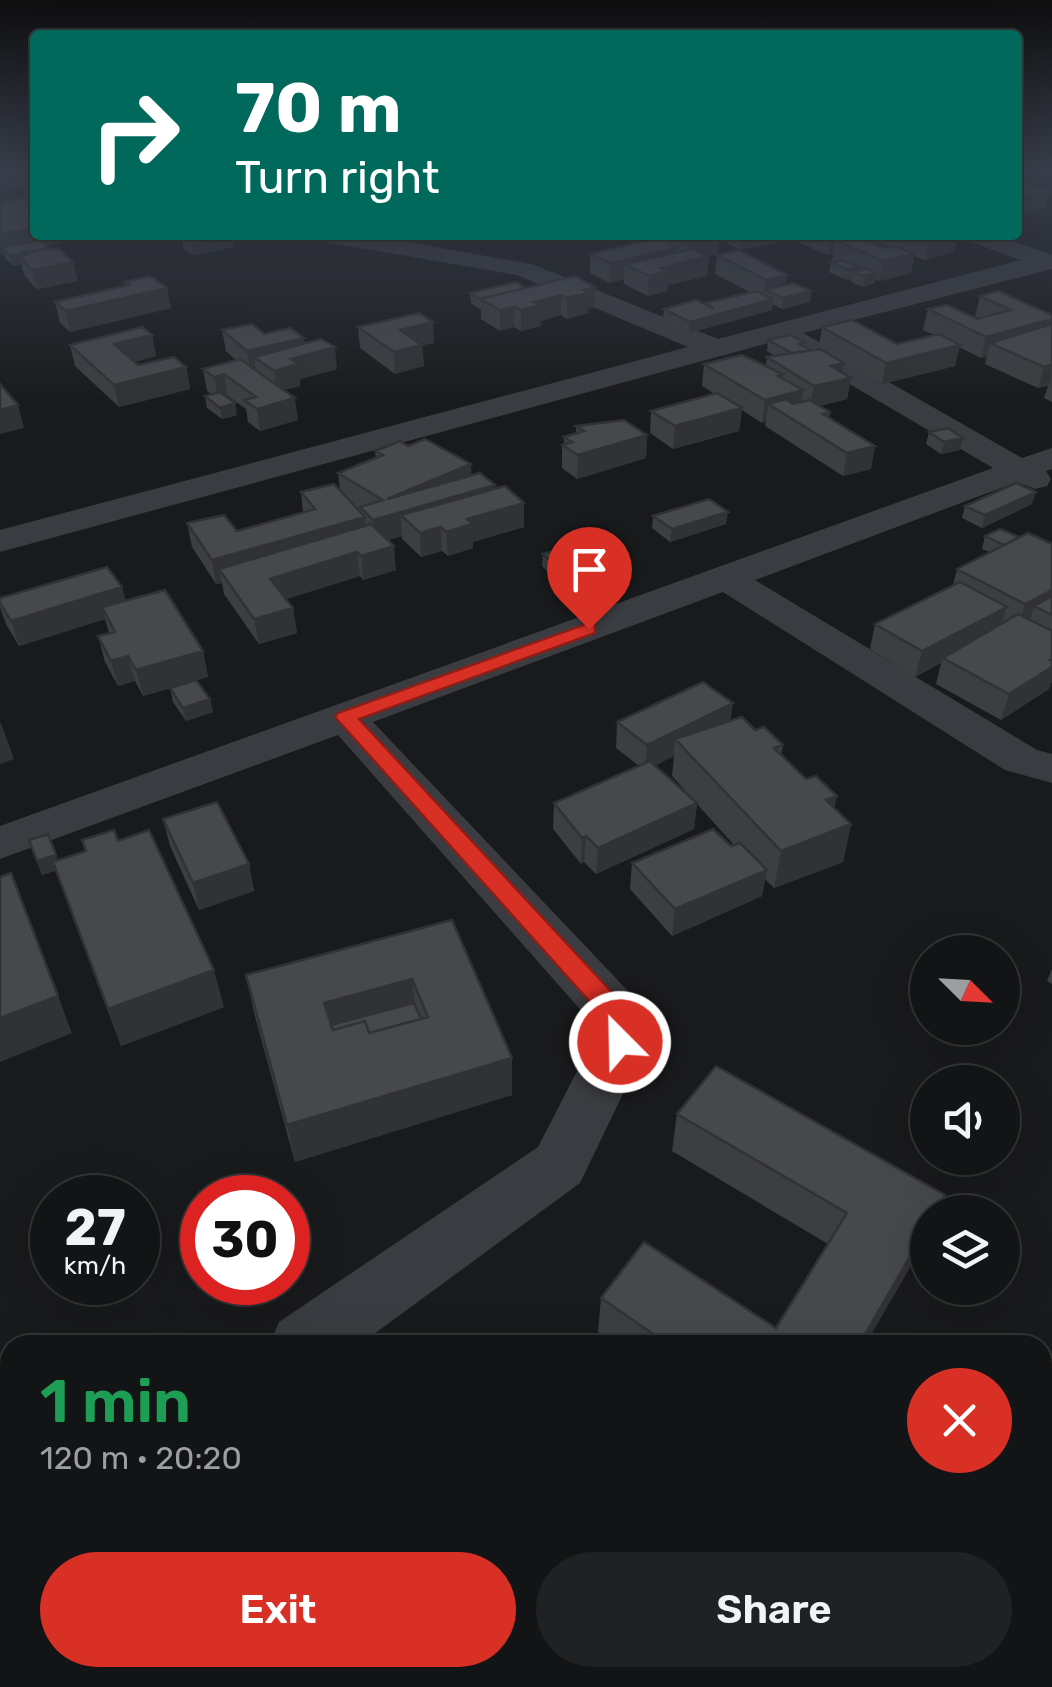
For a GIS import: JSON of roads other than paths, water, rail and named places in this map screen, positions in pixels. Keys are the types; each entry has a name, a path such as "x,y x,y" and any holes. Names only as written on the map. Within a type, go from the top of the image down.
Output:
{"street":[{"path":"400,248 523,269 717,349"},
{"path":"1008,248 1049,262"},
{"path":"0,541 165,494 1049,262"},
{"path":"782,332 1040,472"},
{"path":"0,842 728,578 1040,472"},
{"path":"728,578 1021,760 1052,769"},
{"path":"317,1335 559,1165 620,1042 610,1007 346,717"}]}
